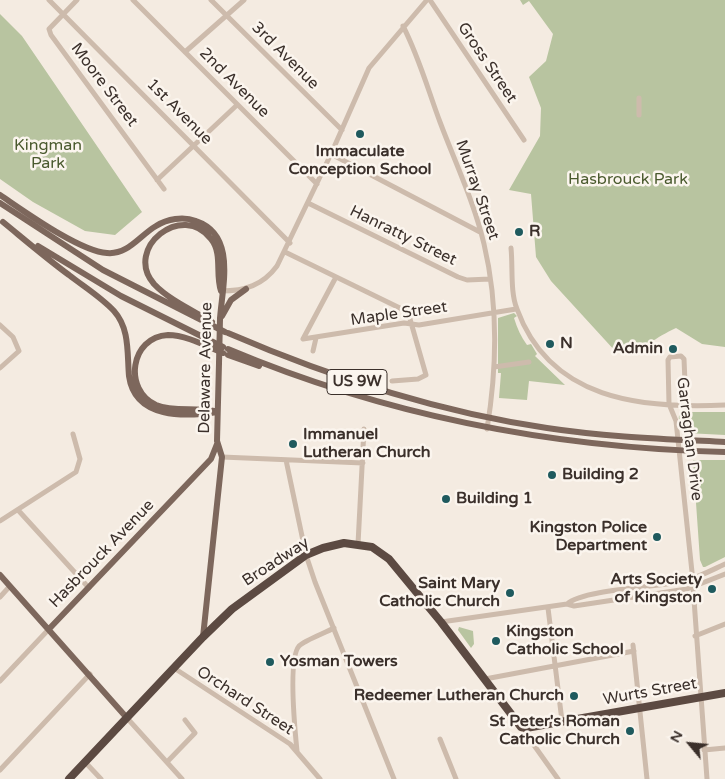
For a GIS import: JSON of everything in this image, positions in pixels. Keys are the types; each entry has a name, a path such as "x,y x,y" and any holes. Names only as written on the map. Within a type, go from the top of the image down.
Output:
{"highway":[{"name":"Broadway","path":"69,779 203,637 249,596 306,556 335,544 358,544 372,548 388,559 441,622 521,727"},
{"name":"Wurts Street","path":"521,727 725,693"}],"main road":[{"path":"0,194 72,239 97,251 108,253 118,252 129,247 152,228 164,222 184,219 198,222 214,232 220,243 224,262 222,291"},
{"path":"0,203 103,270 226,332"},
{"path":"2,220 114,311 122,322 126,337 130,381 135,392 143,402 162,412 201,414 217,412"},
{"name":"US 9W","path":"2,220 65,263 121,296 225,351 296,376 393,407 487,429 571,442 679,451 725,452"},
{"path":"222,291 218,280 217,251 213,241 205,232 190,226 179,225 167,228 153,239 146,261 148,273 153,283 226,332"},
{"path":"220,319 230,300 246,289"},
{"name":"Delaware Avenue","path":"203,637 222,457 217,441 217,412 222,291"},
{"name":"US 9W","path":"226,332 378,389 433,405 570,432 725,442"},
{"path":"217,412 201,408 163,407 154,404 139,390 134,368 138,356 145,346 161,336 178,336 225,351"},
{"name":"Hasbrouck Avenue","path":"50,629 211,459 215,454 217,441"},
{"path":"0,575 128,718"}],"street":[{"name":"1st Avenue","path":"49,0 290,243"},
{"name":"Moore Street","path":"77,0 49,29 51,35 164,189"},
{"name":"2nd Avenue","path":"133,0 317,184"},
{"name":"3rd Avenue","path":"211,0 342,130"},
{"path":"185,52 244,0"},
{"name":"Delaware Avenue","path":"222,291 246,289 268,277 286,252 332,154 368,68 403,26 428,0"},
{"name":"Gross Street","path":"428,0 524,140"},
{"name":"Murray Street","path":"403,26 420,65 480,232 490,279 494,367 487,429"},
{"path":"639,98 639,114"},
{"path":"157,180 237,105"},
{"path":"332,154 480,232"},
{"name":"Hanratty Street","path":"308,203 458,277 467,280 490,279"},
{"path":"511,248 516,309 544,357 574,381 592,390 624,400 686,406 725,405"},
{"path":"286,252 406,311 412,324 425,368 425,377 392,381"},
{"name":"Maple Street","path":"336,277 303,339 404,323 412,324 516,309"},
{"path":"0,325 13,337 19,351 0,368"},
{"path":"313,351 316,338"},
{"name":"Garraghan Drive","path":"686,406 684,359 681,356 670,357 668,360 669,404 674,413 678,440 692,579 699,697 707,779"},
{"path":"494,367 529,362"},
{"path":"358,544 364,429"},
{"path":"0,521 76,472 80,459 73,434"},
{"path":"222,457 363,463"},
{"path":"286,460 306,556 394,779"},
{"path":"18,510 89,588"},
{"path":"441,622 548,608 591,596 692,579 725,564"},
{"path":"567,604 574,606 692,587 725,574"},
{"path":"0,596 10,586"},
{"path":"548,608 562,721"},
{"path":"695,636 725,624"},
{"path":"297,751 294,672 296,651 304,643 334,628"},
{"name":"Hasbrouck Avenue","path":"0,681 50,629"},
{"path":"633,645 647,779"},
{"path":"485,679 634,652"},
{"name":"Orchard Street","path":"174,668 273,732 297,751 320,779"},
{"path":"0,770 90,674"},
{"path":"128,718 182,779"},
{"path":"167,762 195,732 185,720"},
{"path":"521,727 558,779"},
{"path":"440,740 454,778"},
{"path":"704,750 725,748"},
{"path":"85,762 101,779"}],"green space":[{"name":"Hasbrouck Park","path":"520,0 725,0 725,347 702,344 676,328 640,348 616,352 551,281 536,257 531,194 509,190 540,136 541,108 529,77 546,61 553,34 529,1 523,5"},
{"name":"Kingman Park","path":"0,14 22,36 142,212 115,235 85,231 33,202 0,179"},
{"path":"514,313 517,316 514,318 518,329 527,345 531,344 537,354 535,356 565,385 529,381 527,400 499,398 501,373 498,373 498,318"},
{"path":"680,412 725,412 725,435 686,433 680,423"},
{"path":"693,460 725,460 725,557 705,567 703,567 700,560"},
{"path":"459,627 473,631 474,644 471,648 458,630"}],"place":[{"name":"Immaculate Conception School","path":"360,134"},
{"name":"R","path":"519,232"},
{"name":"N","path":"550,344"},
{"name":"Admin","path":"673,349"},
{"name":"Immanuel Lutheran Church","path":"293,444"},
{"name":"Building 2","path":"552,475"},
{"name":"Building 1","path":"446,499"},
{"name":"Kingston Police Department","path":"657,537"},
{"name":"Arts Society of Kingston","path":"712,589"},
{"name":"Saint Mary Catholic Church","path":"510,593"},
{"name":"Kingston Catholic School","path":"496,641"},
{"name":"Yosman Towers","path":"270,662"},
{"name":"Redeemer Lutheran Church","path":"574,696"},
{"name":"St Peter's Roman Catholic Church","path":"630,731"}]}
